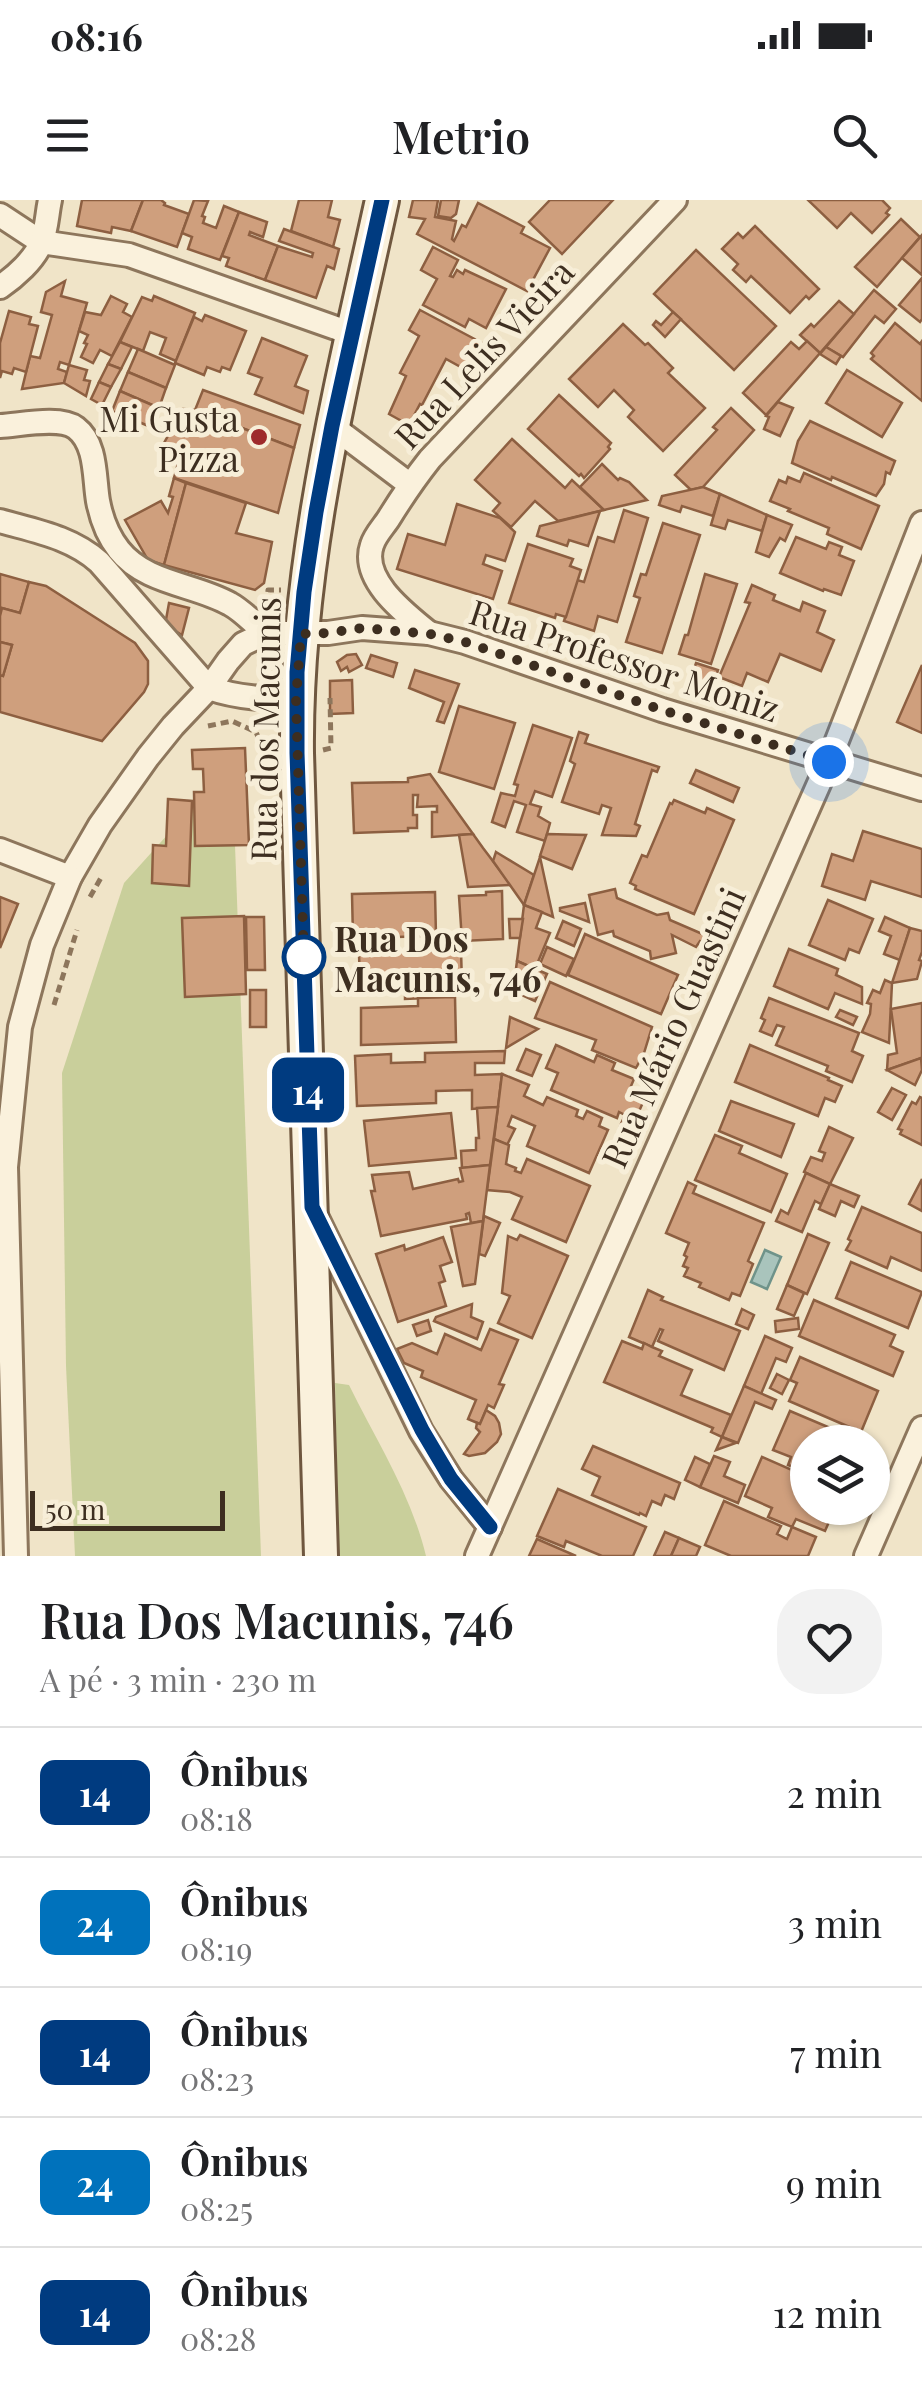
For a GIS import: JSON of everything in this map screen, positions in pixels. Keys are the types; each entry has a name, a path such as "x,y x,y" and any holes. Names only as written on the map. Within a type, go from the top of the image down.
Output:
{"main road":[{"name":"Rua dos Macunis","path":"321,1556 296,699 304,592 332,426 382,200"}],"street":[{"path":"0,287 20,270 41,242 50,200"},
{"name":"Rua Lelis Vieira","path":"332,426 410,484 675,200"},
{"path":"0,215 41,242 129,255 352,334"},
{"path":"0,426 54,422 76,428 92,456 99,504 120,550 148,572 230,604 266,633 243,644 148,758 100,825 70,877 42,945 20,1027 3,1165 16,1556"},
{"path":"410,484 370,547 372,569 380,586 430,634"},
{"path":"0,521 85,549 208,688 245,698 296,699"},
{"name":"Rua Mário Guastini","path":"477,1556 829,762 922,523"},
{"name":"Rua Professor Moniz","path":"266,633 328,633 362,628 430,634 465,642 662,710 922,789"},
{"path":"0,850 70,877"},
{"name":"Rua dos Macunis","path":"312,1207 422,1430 451,1479 490,1527"},
{"path":"866,1556 922,1428"}],"path":[{"path":"194,736 209,725 232,720 256,732 264,749 297,753"},
{"path":"83,910 110,860"},
{"path":"51,1014 78,927"}],"green space":[{"path":"232,763 261,1556 75,1556 66,1366 62,1073 124,883"},
{"path":"335,1383 349,1385 402,1490 426,1556 339,1556"}],"water":[{"path":"765,1250 781,1257 767,1289 751,1282"}],"building":[{"path":"82,200 143,200 131,231 112,227 111,233 77,226"},
{"path":"143,200 161,200 164,205 189,214 177,247 131,231"},
{"path":"194,200 208,201 203,223 216,228 224,206 239,212 220,260 188,249 192,237 182,233"},
{"path":"299,200 332,200 328,217 340,220 333,247 291,231"},
{"path":"413,200 438,200 435,217 456,221 454,241 478,203 524,227 521,233 550,248 527,291 417,234 425,219 409,217"},
{"path":"441,200 459,200 451,218 438,216"},
{"path":"550,200 613,200 562,254 529,222"},
{"path":"808,200 882,200 890,208 886,213 889,215 872,233 851,213 837,228"},
{"path":"239,212 267,222 263,237 250,232 249,235 278,246 265,280 226,266 229,258 222,256"},
{"path":"901,219 920,237 877,287 855,267"},
{"path":"755,226 819,289 790,313 751,276 746,282 733,270 738,264 722,249 738,233 743,238"},
{"path":"284,229 339,249 334,269 327,266 316,298 265,280 278,246 312,257 313,253 279,241"},
{"path":"922,235 922,275 902,258"},
{"path":"433,247 458,260 450,276 465,270 506,289 486,328 469,319 465,327 423,305 437,279 421,270"},
{"path":"696,250 776,326 734,370 654,294"},
{"path":"922,278 922,319 920,322 899,305"},
{"path":"65,281 61,296 87,303 69,365 60,362 58,369 67,372 64,383 22,389 30,356 40,358 52,315 41,312 46,292"},
{"path":"874,290 896,309 884,323 875,316 843,357 826,347"},
{"path":"111,296 127,304 123,312 132,317 112,356 100,350 93,363 81,357 88,335 79,331 85,312 101,315"},
{"path":"154,296 195,313 176,361 160,354 166,338 150,332 143,351 120,342 142,297 152,301"},
{"path":"839,301 854,314 820,353 800,335 811,324 814,327"},
{"path":"420,310 482,343 468,371 446,359 409,425 389,414 406,376 400,373 419,336 409,330"},
{"path":"9,311 31,317 29,324 38,326 26,372 14,368 12,374 2,371 0,378 0,343"},
{"path":"673,312 681,319 665,337 653,325 656,321 661,325"},
{"path":"205,315 246,331 230,370 222,367 220,372 207,367 204,375 175,363 194,317 202,321"},
{"path":"895,323 920,344 922,341 922,401 871,359 871,353"},
{"path":"623,324 673,368 668,373 705,408 663,451 628,417 634,410 614,390 598,407 569,379"},
{"path":"262,338 307,356 295,386 308,391 303,413 255,394 262,378 248,373"},
{"path":"807,341 820,353 766,415 743,393 791,342 799,349"},
{"path":"120,342 132,347 121,369 108,364"},
{"path":"826,347 841,356 836,364 820,354"},
{"path":"138,349 175,365 166,388 128,372"},
{"path":"108,364 121,369 111,387 99,382"},
{"path":"69,365 87,370 84,380 90,381 86,396 64,383"},
{"path":"847,370 902,403 882,437 826,403"},
{"path":"128,372 166,388 159,408 120,391"},
{"path":"99,382 111,387 102,405 91,399"},
{"path":"203,390 300,425 294,448 195,410"},
{"path":"120,391 159,408 151,427 112,411"},
{"path":"559,395 611,443 584,478 528,429"},
{"path":"778,402 793,408 780,436 764,429 769,417 766,416"},
{"path":"731,408 754,430 703,487 691,490 675,475 717,430 713,427"},
{"path":"183,409 195,410 294,448 278,513 174,478 181,452 164,443"},
{"path":"810,421 895,461 876,496 792,463 798,441"},
{"path":"512,439 565,488 572,480 604,510 558,521 535,501 511,527 493,511 500,503 475,480"},
{"path":"602,464 647,500 604,510 580,487"},
{"path":"804,473 879,506 861,549 827,534 829,528 770,501 779,480 786,483 788,477 800,482"},
{"path":"174,478 186,483 164,565 148,560 125,520 161,501 168,513"},
{"path":"186,483 246,503 236,533 272,542 264,583 255,590 164,565"},
{"path":"703,487 720,494 713,516 682,506 680,512 659,505 662,496"},
{"path":"720,494 767,515 762,531 728,520 725,529 711,525"},
{"path":"457,504 500,518 515,532 505,561 486,555 483,564 502,571 493,599 397,569 408,534 445,545"},
{"path":"624,510 648,518 617,622 598,616 594,631 564,621 577,580 584,582 598,537 614,542"},
{"path":"600,511 588,546 569,540 567,546 537,536 540,526"},
{"path":"767,515 792,525 785,541 780,538 769,557 756,552"},
{"path":"663,523 700,535 662,653 626,642 640,598 634,596 641,574 646,575"},
{"path":"796,537 826,549 829,542 842,547 839,555 854,561 841,595 780,573"},
{"path":"528,544 573,559 570,566 581,570 566,617 556,614 555,618 509,603"},
{"path":"0,574 29,582 20,613 2,608 0,616"},
{"path":"705,574 737,584 711,664 679,654"},
{"path":"29,582 46,586 135,643 148,661 144,692 102,741 0,712 0,675 3,676 12,645 0,642 0,616 2,608 20,613"},
{"path":"752,585 775,595 773,600 800,611 803,602 825,611 817,632 834,640 821,671 780,654 768,682 747,673 742,686 719,677 750,603 745,602"},
{"path":"169,603 189,608 182,635 165,625"},
{"path":"0,642 12,645 3,676 0,675"},
{"path":"356,654 362,665 349,672 347,667 341,671 337,662"},
{"path":"371,655 397,663 393,677 366,668"},
{"path":"696,663 718,670 712,689 690,681"},
{"path":"922,665 922,733 897,722"},
{"path":"415,670 459,684 444,723 437,721 444,702 409,688"},
{"path":"352,680 353,713 330,714 330,681"},
{"path":"459,706 515,723 494,789 439,772"},
{"path":"533,725 572,738 552,797 535,791 530,804 541,807 538,816 550,823 545,841 517,832 526,805 514,801 505,827 492,822 501,793 515,796 518,785 514,784"},
{"path":"579,732 588,735 585,743 659,767 657,772 652,770 635,824 640,826 636,836 602,835 611,808 602,805 599,814 562,802 575,764 570,761"},
{"path":"245,748 249,845 195,846 194,792 204,792 203,769 193,769 192,750"},
{"path":"696,770 739,788 733,802 690,783"},
{"path":"430,774 473,834 432,837 432,812 437,812 437,806 417,807 418,795 413,795 417,828 354,833 352,783 408,782 408,778"},
{"path":"168,799 192,801 189,886 152,883 153,845 166,846"},
{"path":"674,800 734,820 694,914 635,889 630,883"},
{"path":"863,831 922,849 922,897 871,881 865,900 822,886 832,854 853,861"},
{"path":"473,834 511,885 468,887 459,835"},
{"path":"547,834 586,835 572,869 540,856"},
{"path":"496,852 534,875 524,905 493,861"},
{"path":"540,857 553,917 524,905"},
{"path":"615,889 617,898 657,915 668,913 670,920 714,939 711,946 700,941 696,947 672,935 676,953 651,959 650,951 614,936 613,931 598,935 589,895"},
{"path":"502,891 503,939 462,941 459,896"},
{"path":"435,892 436,936 353,938 352,894"},
{"path":"0,897 18,904 0,948"},
{"path":"828,900 873,919 859,953 849,949 845,960 809,945"},
{"path":"585,903 589,922 560,911 560,908"},
{"path":"524,905 542,912 536,928 550,933 535,969 517,961"},
{"path":"244,916 246,994 185,997 182,918"},
{"path":"246,917 264,917 265,970 247,970"},
{"path":"885,917 910,928 900,960 884,954 891,936 879,931"},
{"path":"509,919 523,919 520,938 510,938"},
{"path":"563,921 581,929 574,946 556,938"},
{"path":"910,928 922,931 922,961 917,979 892,983"},
{"path":"585,934 678,975 661,1014 568,975"},
{"path":"547,947 574,959 566,976 540,964"},
{"path":"789,949 838,969 836,975 862,987 862,1004 835,993 828,1009 774,986"},
{"path":"461,950 462,984 426,985 427,998 405,999 405,986 360,987 359,953"},
{"path":"517,961 547,974 535,1001 513,991"},
{"path":"885,980 892,983 889,1043 862,1032 870,1014 871,1004 867,1003 873,990 880,993"},
{"path":"550,982 652,1027 636,1068 592,1050 596,1040 535,1018"},
{"path":"250,990 266,990 266,1027 250,1027"},
{"path":"455,997 456,1042 361,1045 361,1008 418,1006 418,998"},
{"path":"769,998 859,1033 852,1051 863,1056 852,1082 826,1071 828,1066 776,1045 784,1027 777,1025 772,1036 760,1031"},
{"path":"922,1003 922,1058 887,1070 888,1055 897,1053 891,1009"},
{"path":"840,1010 857,1017 853,1025 836,1017"},
{"path":"510,1017 538,1029 506,1048"},
{"path":"556,1045 594,1062 597,1055 615,1063 612,1070 634,1079 628,1093 644,1100 631,1130 620,1126 625,1115 619,1112 617,1118 551,1090 558,1073 546,1068"},
{"path":"750,1045 842,1086 835,1102 825,1098 818,1116 735,1082"},
{"path":"526,1049 541,1055 532,1076 517,1070"},
{"path":"505,1051 504,1063 475,1063 475,1075 502,1074 498,1107 472,1109 472,1090 436,1091 436,1103 357,1106 355,1056 391,1054 391,1063 425,1062 425,1053"},
{"path":"921,1058 922,1070 915,1085 887,1070"},
{"path":"502,1074 529,1085 524,1096 543,1105 547,1097 578,1110 576,1116 583,1119 587,1111 602,1118 599,1126 608,1130 589,1173 527,1146 535,1126 512,1116 508,1126 515,1129 507,1145 494,1139"},
{"path":"892,1088 906,1095 892,1120 878,1112"},
{"path":"920,1097 922,1145 900,1134 902,1130 898,1129 912,1102 916,1104"},
{"path":"731,1101 794,1124 781,1157 719,1131"},
{"path":"498,1107 490,1165 462,1168 461,1151 476,1150 479,1138 477,1108"},
{"path":"451,1113 456,1158 369,1166 364,1121"},
{"path":"829,1127 853,1138 830,1184 804,1172 811,1157 822,1161 825,1153 819,1151"},
{"path":"715,1135 742,1146 739,1153 787,1174 771,1212 695,1180"},
{"path":"494,1139 509,1145 506,1164 515,1171 521,1173 527,1159 590,1186 566,1242 512,1219 522,1197 487,1190"},
{"path":"490,1165 483,1221 471,1223 469,1213 467,1219 381,1236 371,1191 375,1191 372,1175 409,1172 413,1189 463,1181 460,1168"},
{"path":"806,1173 830,1184 821,1204 815,1201 802,1232 776,1221 781,1210 788,1214"},
{"path":"922,1179 922,1211 909,1204"},
{"path":"688,1182 696,1186 693,1193 764,1223 748,1261 753,1264 740,1296 732,1293 729,1300 684,1276 688,1268 683,1266 687,1257 684,1255 689,1243 666,1233"},
{"path":"830,1184 859,1196 854,1207 841,1201 835,1216 819,1209"},
{"path":"862,1207 922,1233 922,1271 891,1257 887,1268 846,1250"},
{"path":"484,1216 500,1223 485,1256 479,1254"},
{"path":"483,1221 475,1284 463,1286 451,1227"},
{"path":"808,1234 829,1243 807,1294 787,1285"},
{"path":"520,1235 568,1256 532,1338 498,1323 510,1296 502,1293 508,1236 517,1240"},
{"path":"443,1237 452,1262 440,1266 445,1281 439,1283 446,1306 398,1322 376,1254 404,1245 405,1250"},
{"path":"851,1262 922,1292 908,1328 836,1298"},
{"path":"787,1285 804,1293 794,1316 777,1309"},
{"path":"648,1290 663,1297 661,1300 740,1331 724,1370 658,1341 663,1330 660,1329 652,1347 629,1337"},
{"path":"814,1300 895,1335 890,1346 903,1352 893,1376 799,1336"},
{"path":"472,1304 471,1317 483,1322 477,1339 434,1321 436,1317"},
{"path":"742,1309 754,1315 748,1329 736,1324"},
{"path":"798,1318 799,1329 776,1332 775,1321"},
{"path":"428,1320 431,1331 417,1336 413,1325"},
{"path":"490,1329 518,1340 499,1384 504,1385 494,1408 488,1405 480,1424 468,1419 476,1400 421,1377 423,1371 404,1363 397,1349 412,1343 437,1354 445,1334 481,1350"},
{"path":"765,1336 792,1348 786,1362 776,1358 761,1394 744,1386"},
{"path":"622,1341 642,1349 644,1343 662,1351 659,1356 692,1370 681,1395 731,1415 722,1437 711,1432 713,1428 604,1382"},
{"path":"800,1357 878,1391 864,1425 845,1425 789,1401 797,1383 790,1380"},
{"path":"777,1374 789,1380 782,1394 770,1388"},
{"path":"744,1386 776,1400 772,1409 755,1402 738,1443 722,1437"},
{"path":"486,1410 499,1423 501,1434 497,1442 485,1453 464,1454 480,1432 477,1423 480,1424"},
{"path":"790,1411 823,1425 790,1425 790,1457 773,1450"},
{"path":"722,1437 736,1443 716,1450"},
{"path":"593,1446 680,1483 674,1499 665,1495 661,1505 652,1501 646,1516 592,1495 600,1477 582,1469"},
{"path":"714,1456 730,1462 724,1476 745,1485 738,1503 700,1487"},
{"path":"695,1457 710,1464 700,1487 685,1480"},
{"path":"762,1457 790,1469 792,1527 768,1517 772,1508 745,1496"},
{"path":"558,1489 646,1527 633,1556 602,1556 566,1541 564,1547 537,1536"},
{"path":"724,1501 781,1526 777,1534 787,1539 792,1527 816,1537 808,1556 731,1556 705,1545"},
{"path":"665,1532 679,1538 671,1556 654,1556"},
{"path":"679,1538 700,1547 696,1556 671,1556"},
{"path":"537,1539 576,1556 529,1556"}],"bus line":[{"name":"14","path":"382,200 316,512 297,672 312,1207 422,1430 451,1479 490,1527"}],"place":[{"name":"Mi Gusta Pizza","path":"259,437"},
{"name":"Rua Dos Macunis, 746","path":"304,957"}],"route":[{"path":"304,957 304,964 296,699 301,634 362,628 430,634 465,642 829,762"}]}
